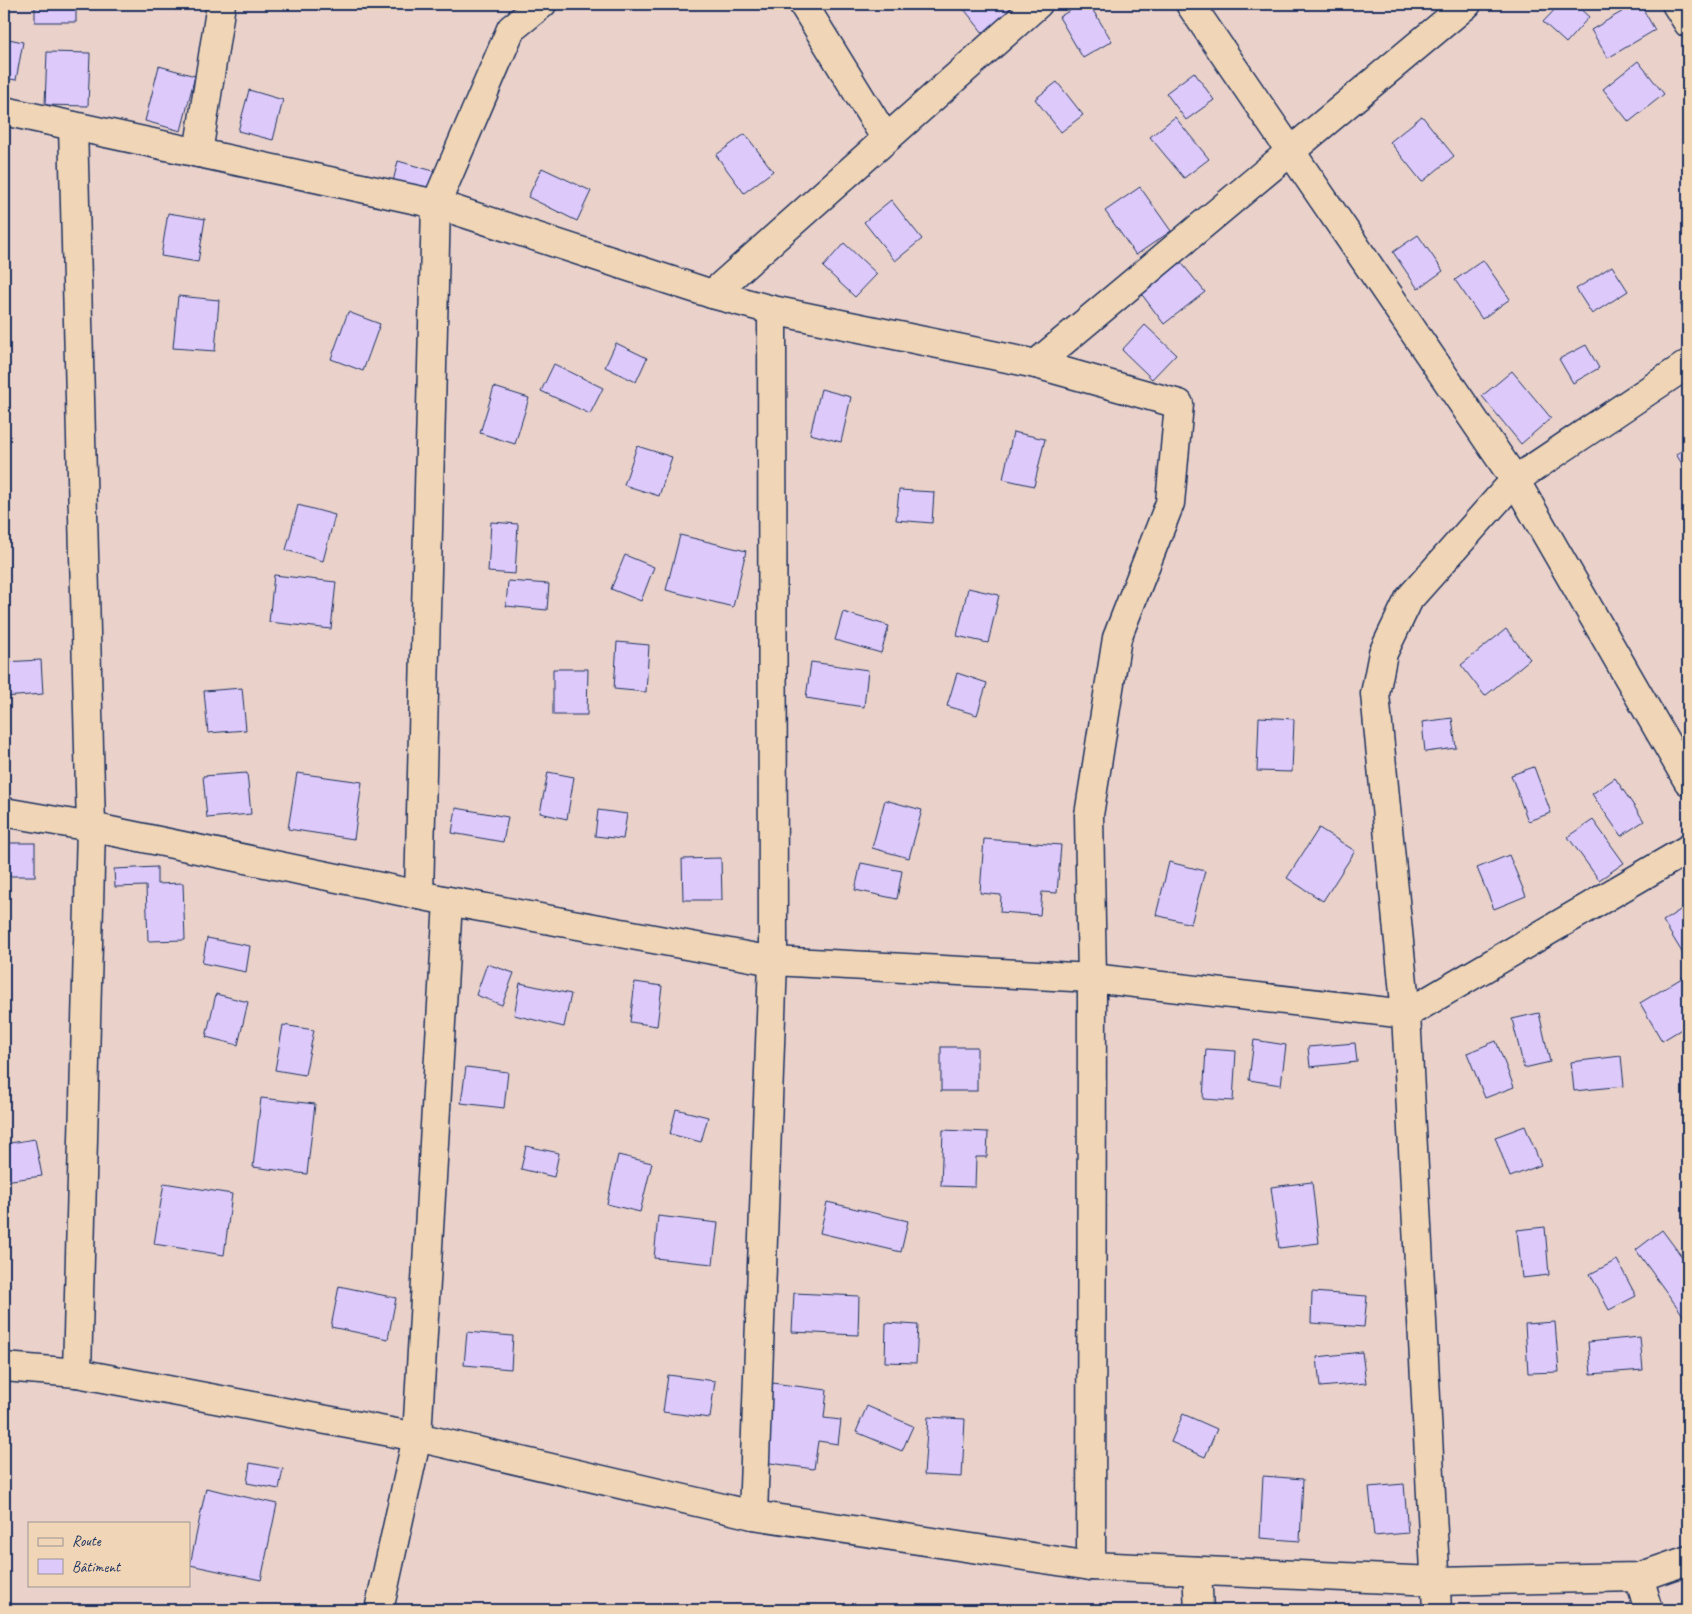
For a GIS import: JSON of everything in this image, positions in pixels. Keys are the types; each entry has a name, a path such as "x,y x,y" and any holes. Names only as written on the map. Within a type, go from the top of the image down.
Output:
{"street":[{"path":"198,153 221,4"},
{"path":"419,895 436,204 511,29 542,4"},
{"path":"803,4 886,139"},
{"path":"712,294 1038,4"},
{"path":"1190,4 1515,480 1688,780"},
{"path":"1036,364 1467,4"},
{"path":"1676,4 1688,23"},
{"path":"4,111 436,204 712,294 772,310 1036,364 1179,404 1170,503 1117,638 1090,815 1092,978 1091,1566"},
{"path":"73,126 91,827 77,1372"},
{"path":"753,1515 773,962 772,310"},
{"path":"1437,1610 1406,1014 1375,694 1383,653 1410,599 1515,480 1688,364"},
{"path":"4,812 91,827 448,901 773,962 1092,978 1406,1014 1688,849"},
{"path":"379,1610 417,1437 448,901"},
{"path":"4,1367 77,1372 417,1437 753,1515 1091,1566 1435,1581 1639,1577 1688,1560"},
{"path":"1197,1571 1199,1610"},
{"path":"1639,1577 1649,1610"}],"building":[{"path":"35,4 76,4 76,22 35,22"},
{"path":"960,4 1006,4 1019,21 991,43"},
{"path":"1081,4 1089,4 1112,41 1083,58 1059,17"},
{"path":"1560,4 1575,4 1589,17 1566,43 1543,22"},
{"path":"1635,4 1640,4 1655,30 1608,58 1591,30"},
{"path":"4,38 23,42 16,80 4,78"},
{"path":"47,52 90,53 88,106 45,105"},
{"path":"1638,61 1664,94 1629,122 1603,89"},
{"path":"159,66 195,76 181,131 145,121"},
{"path":"1194,72 1214,100 1186,120 1166,93"},
{"path":"1057,82 1083,115 1061,132 1035,99"},
{"path":"249,90 283,100 273,140 238,131"},
{"path":"1422,116 1454,156 1422,182 1390,142"},
{"path":"1175,117 1209,159 1184,178 1150,137"},
{"path":"745,134 773,171 744,193 716,155"},
{"path":"398,161 444,174 436,207 390,194"},
{"path":"542,168 591,191 577,221 528,197"},
{"path":"1140,187 1171,231 1136,255 1105,211"},
{"path":"891,200 922,239 895,261 864,222"},
{"path":"168,213 205,219 198,262 161,256"},
{"path":"1418,235 1443,271 1418,289 1393,252"},
{"path":"844,243 877,274 855,297 823,267"},
{"path":"1483,260 1510,299 1482,319 1455,280"},
{"path":"1180,261 1205,292 1164,324 1140,292"},
{"path":"1612,266 1628,291 1592,314 1576,289"},
{"path":"178,296 219,300 215,351 173,348"},
{"path":"1688,298 1688,315 1680,304"},
{"path":"348,312 380,324 363,371 331,359"},
{"path":"1145,325 1176,354 1152,379 1122,350"},
{"path":"616,343 647,358 636,382 605,367"},
{"path":"1586,345 1599,368 1573,383 1559,359"},
{"path":"554,364 603,388 590,414 541,391"},
{"path":"1512,371 1551,418 1521,444 1482,396"},
{"path":"494,387 529,398 515,444 480,433"},
{"path":"821,389 851,397 841,442 810,434"},
{"path":"1013,432 1045,439 1034,486 1003,479"},
{"path":"637,446 672,457 659,496 624,485"},
{"path":"1688,447 1688,474 1676,454"},
{"path":"899,490 934,492 932,523 896,520"},
{"path":"298,505 335,515 323,561 286,550"},
{"path":"491,522 518,524 515,574 488,572"},
{"path":"680,535 746,551 733,607 666,590"},
{"path":"625,555 654,567 641,601 611,589"},
{"path":"274,575 336,582 331,629 269,622"},
{"path":"508,581 549,584 547,610 506,606"},
{"path":"968,588 999,595 988,643 957,636"},
{"path":"843,612 889,626 881,653 835,640"},
{"path":"1506,629 1530,659 1485,696 1461,665"},
{"path":"617,642 649,645 646,692 614,689"},
{"path":"41,660 43,694 4,697 4,662"},
{"path":"811,662 868,670 864,707 806,698"},
{"path":"553,669 588,669 587,715 553,715"},
{"path":"957,673 987,683 977,715 947,706"},
{"path":"242,688 246,730 208,733 204,691"},
{"path":"1259,717 1294,719 1292,772 1257,771"},
{"path":"1452,718 1456,748 1425,752 1422,722"},
{"path":"1534,767 1551,813 1528,821 1511,775"},
{"path":"548,772 574,777 567,819 540,813"},
{"path":"247,773 251,814 207,818 203,776"},
{"path":"297,773 362,782 354,839 288,829"},
{"path":"1615,778 1644,821 1621,836 1592,794"},
{"path":"885,800 922,810 909,858 872,848"},
{"path":"456,808 508,817 503,842 452,833"},
{"path":"598,810 627,814 623,839 595,836"},
{"path":"1593,820 1624,863 1599,880 1568,837"},
{"path":"1319,828 1355,851 1323,901 1287,878"},
{"path":"984,839 1061,845 1057,893 1042,892 1040,915 1000,912 1001,895 980,893"},
{"path":"4,843 35,843 35,876 4,876"},
{"path":"1509,855 1526,896 1494,909 1477,868"},
{"path":"721,858 722,900 683,900 682,859"},
{"path":"1169,862 1205,871 1191,924 1156,915"},
{"path":"861,863 902,871 897,899 855,890"},
{"path":"157,867 157,884 183,883 185,940 148,941 146,886 115,887 114,869"},
{"path":"1688,905 1688,962 1663,921"},
{"path":"207,938 250,946 246,972 202,963"},
{"path":"487,964 514,973 502,1005 476,995"},
{"path":"1687,975 1688,1025 1662,1041 1640,1003"},
{"path":"635,982 662,986 657,1026 630,1022"},
{"path":"520,983 571,994 564,1027 514,1015"},
{"path":"216,994 248,1002 238,1045 206,1037"},
{"path":"1539,1013 1550,1062 1524,1068 1512,1019"},
{"path":"283,1025 314,1030 305,1075 275,1070"},
{"path":"1254,1040 1286,1045 1281,1085 1249,1080"},
{"path":"1496,1041 1514,1087 1485,1098 1467,1053"},
{"path":"1355,1043 1357,1062 1310,1067 1308,1047"},
{"path":"941,1047 977,1047 977,1091 941,1091"},
{"path":"1206,1049 1236,1051 1233,1101 1203,1099"},
{"path":"1621,1056 1624,1086 1574,1091 1571,1062"},
{"path":"466,1067 508,1072 504,1108 461,1103"},
{"path":"261,1098 315,1104 307,1174 253,1167"},
{"path":"676,1109 708,1117 701,1142 670,1134"},
{"path":"1525,1126 1541,1165 1510,1177 1495,1137"},
{"path":"943,1130 988,1132 987,1157 976,1157 975,1187 941,1186"},
{"path":"35,1139 42,1176 4,1181 4,1144"},
{"path":"526,1146 559,1153 554,1177 521,1169"},
{"path":"618,1155 652,1163 640,1212 607,1204"},
{"path":"1312,1182 1319,1243 1279,1248 1271,1187"},
{"path":"164,1183 232,1194 224,1255 154,1244"},
{"path":"827,1202 908,1221 901,1252 820,1233"},
{"path":"658,1216 718,1223 713,1264 654,1258"},
{"path":"1545,1227 1549,1275 1522,1278 1517,1230"},
{"path":"1662,1230 1688,1265 1688,1322 1636,1250"},
{"path":"1617,1260 1636,1296 1609,1310 1590,1274"},
{"path":"339,1286 396,1298 388,1339 331,1327"},
{"path":"1312,1292 1367,1296 1364,1327 1311,1323"},
{"path":"794,1293 859,1296 858,1335 792,1332"},
{"path":"1555,1322 1559,1372 1528,1373 1525,1324"},
{"path":"886,1323 918,1325 916,1363 885,1362"},
{"path":"467,1332 513,1336 511,1369 464,1365"},
{"path":"1640,1337 1643,1370 1591,1374 1588,1342"},
{"path":"1362,1352 1366,1383 1320,1387 1317,1357"},
{"path":"668,1375 715,1381 710,1418 663,1412"},
{"path":"772,1383 827,1390 824,1418 841,1420 838,1444 818,1441 814,1469 763,1462"},
{"path":"867,1406 913,1426 902,1451 856,1432"},
{"path":"1183,1414 1217,1429 1205,1457 1171,1442"},
{"path":"928,1417 965,1419 962,1477 924,1475"},
{"path":"250,1463 283,1469 279,1489 247,1483"},
{"path":"1263,1476 1303,1479 1300,1541 1260,1538"},
{"path":"1404,1484 1408,1533 1374,1536 1369,1487"},
{"path":"206,1488 277,1504 261,1580 190,1565"}]}
